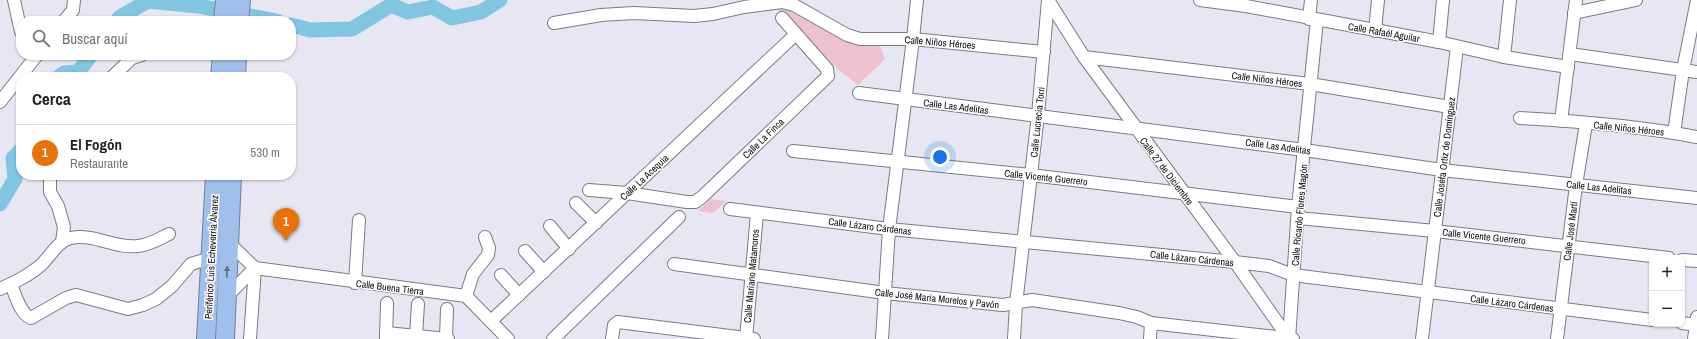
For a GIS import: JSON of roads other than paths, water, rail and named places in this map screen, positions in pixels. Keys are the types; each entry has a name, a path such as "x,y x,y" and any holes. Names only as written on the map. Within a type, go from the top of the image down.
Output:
{"highway":[{"path":"223,16 225,0"},
{"path":"239,16 241,0"},
{"path":"220,72 222,60"},
{"path":"236,72 237,60"},
{"name":"Periférico Luis Echeverría Álvarez","path":"206,339 215,180"},
{"name":"Periférico Luis Echeverría Álvarez","path":"225,339 232,180"}],"street":[{"path":"14,0 18,16"},
{"path":"882,339 889,229 914,39 916,0"},
{"name":"Calle Lucrecia Torri","path":"1014,339 1016,304 1038,115 1044,52 1043,41 1048,0"},
{"name":"Calle 27 de Diciembre","path":"1048,0 1084,57 1134,128 1184,193 1290,339"},
{"name":"Calle Rafaél Aguilar","path":"1204,0 1246,3 1313,20 1439,42 1504,57 1568,67"},
{"name":"Calle Ricardo Flores Magón","path":"1290,339 1293,275 1310,84 1313,20 1311,0"},
{"path":"1375,31 1378,0"},
{"path":"1439,42 1443,0"},
{"path":"1504,57 1510,0"},
{"path":"1561,120 1576,0"},
{"path":"1574,13 1636,0"},
{"name":"Calle Niños Héroes","path":"554,23 601,15 634,13 694,16 782,2 794,5 847,35 860,39 914,39 1044,52"},
{"path":"67,16 74,5"},
{"path":"1674,133 1683,70 1696,6"},
{"path":"782,18 796,34"},
{"name":"Calle La Finca","path":"627,193 695,202 702,197 828,76 828,72 796,34"},
{"name":"Calle La Acequia","path":"491,321 796,34"},
{"name":"Calle Joséfa Ortiz de Domínguez","path":"1422,339 1457,47"},
{"path":"1570,54 1697,72"},
{"name":"Calle Niños Héroes","path":"1084,57 1310,84 1450,106"},
{"path":"19,72 27,60"},
{"path":"117,72 130,60"},
{"path":"0,102 16,77"},
{"name":"Calle Las Adelitas","path":"859,93 1304,150 1442,170 1697,198"},
{"name":"Calle Niños Héroes","path":"1520,118 1561,120 1697,137"},
{"name":"Calle José Martí","path":"1557,339 1576,185 1586,124"},
{"name":"Calle Vicente Guerrero","path":"793,151 1031,175 1184,193 1298,212 1435,231 1649,256"},
{"path":"50,180 50,192 58,206 64,227 62,242"},
{"path":"589,190 627,193"},
{"path":"576,203 596,223"},
{"name":"Calle Lázaro Cárdenas","path":"730,209 889,229 1269,266 1293,275 1649,320"},
{"name":"Calle Mariano Matamoros","path":"749,339 757,212"},
{"path":"553,339 679,217"},
{"path":"355,283 359,220"},
{"path":"550,226 569,248"},
{"path":"169,234 150,244 136,246 80,236 70,238 62,242 42,264 5,286 27,317 31,318 66,298 76,295 128,308 142,305 156,299 172,286 191,264 211,258"},
{"path":"484,237 488,248 488,255 473,274 466,296 508,339"},
{"path":"228,243 255,268"},
{"path":"525,251 544,272"},
{"path":"1685,260 1697,261"},
{"name":"Calle José María Morelos y Pavón","path":"674,264 885,293 1003,305 1016,304 1032,300 1119,313 1137,317 1151,323 1290,339"},
{"path":"226,297 255,268"},
{"path":"250,339 255,268"},
{"name":"Calle Buena Tierra","path":"255,268 355,283 466,296"},
{"path":"501,275 519,295"},
{"path":"387,303 386,336 416,336 447,339 447,309"},
{"path":"416,336 418,304"},
{"path":"612,339 615,324 618,322 749,339"},
{"path":"1685,323 1697,322 1694,339"},
{"path":"1150,339 1151,323"}],"waterway":[{"path":"296,26 310,30 352,29 391,5 408,12 433,7 452,18 481,12 500,0"},
{"path":"122,16 148,1 198,6 251,16"},
{"path":"78,72 87,60"},
{"path":"0,204 15,179 13,158 16,155"}],"place":[{"name":"El Fogón","path":"286,241"}]}
